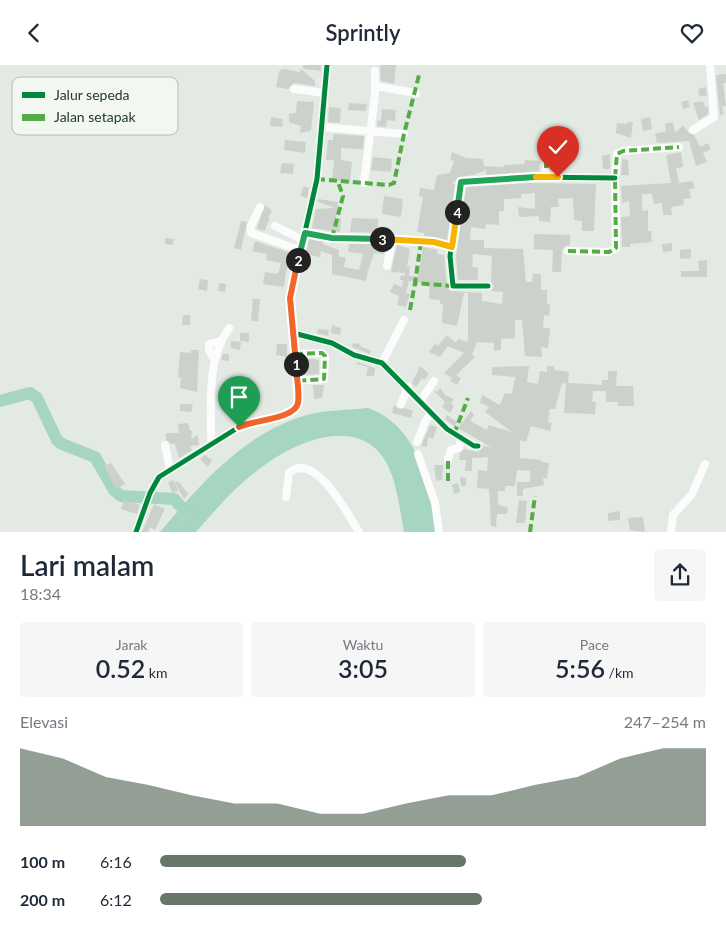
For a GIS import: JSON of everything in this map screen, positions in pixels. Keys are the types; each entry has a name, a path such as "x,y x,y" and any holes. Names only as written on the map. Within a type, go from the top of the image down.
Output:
{"street":[{"path":"136,532 155,482 170,469 193,458 249,423 281,416 293,411 298,400 290,298 317,179 327,65"},
{"path":"693,130 714,117 710,65"},
{"path":"364,183 375,87 375,71"},
{"path":"375,87 416,93"},
{"path":"294,89 326,93"},
{"path":"322,127 404,134"},
{"path":"568,251 609,252 616,248 614,178 617,154 621,151 679,147"},
{"path":"546,160 546,177"},
{"path":"488,286 453,286 452,247 461,182 546,177 614,178"},
{"path":"260,207 251,226 251,233 300,250"},
{"path":"275,226 304,237 434,242 452,247"},
{"path":"387,266 392,240"},
{"path":"382,363 404,319"},
{"path":"211,445 211,378 214,359 209,350 209,344 220,341 229,328"},
{"path":"293,333 332,343 354,355 382,363 421,400 446,432 474,446 478,446"},
{"path":"295,354 322,353 324,356 324,379 296,381"},
{"path":"421,400 434,381"},
{"path":"402,404 408,387"},
{"path":"417,443 432,413"},
{"path":"448,460 451,450 459,448 462,439"},
{"path":"165,445 170,469"},
{"path":"418,454 435,503 439,532"},
{"path":"671,532 673,515 692,495 705,464"},
{"path":"286,497 289,473 297,469 310,471 336,494 359,532"}],"shaded area":[{"path":"368,408 385,416 399,428 410,442 419,459 425,477 434,514 436,532 404,532 394,480 385,460 379,452 366,442 351,437 335,436 301,445 270,461 233,492 196,532 160,532 191,496 225,462 263,434 284,423 314,413"}],"building":[{"path":"303,65 321,65 321,71 303,69"},
{"path":"380,65 396,65 394,84 381,81"},
{"path":"284,69 300,72 301,69 315,81 315,86 294,83 288,89 276,87 279,71"},
{"path":"726,74 726,83 723,83 726,106 722,106 724,114 720,115 716,75"},
{"path":"706,87 707,96 699,96 698,89"},
{"path":"688,100 690,107 683,109 681,102"},
{"path":"297,101 314,102 311,131 300,133 301,126 289,122 289,114 296,113"},
{"path":"703,101 705,107 708,107 708,114 699,120 693,103"},
{"path":"349,103 367,104 366,111 348,110"},
{"path":"329,107 341,108 340,123 328,122"},
{"path":"382,109 396,110 395,121 387,120 386,127 377,126 378,120 381,121"},
{"path":"271,117 283,119 282,127 270,126"},
{"path":"650,117 652,129 643,131 641,119"},
{"path":"627,122 633,122 631,138 616,133 617,123 627,124"},
{"path":"673,122 675,133 683,125 689,133 694,135 700,147 708,143 711,149 703,153 707,162 696,166 689,141 657,143 655,134 666,131 665,124"},
{"path":"333,134 364,136 363,149 341,148 341,160 352,162 350,182 332,180 334,160 326,160 328,140 333,140"},
{"path":"285,140 306,142 305,153 284,150"},
{"path":"563,146 561,160 552,161 547,147"},
{"path":"452,152 466,158 483,159 484,166 504,167 504,165 524,164 525,160 540,161 539,171 486,175 486,170 473,175 459,177 452,184 455,184 447,240 424,236 424,233 417,232 423,197 419,196 420,188 434,190 437,175 450,173 454,161 450,160"},
{"path":"681,152 683,167 676,168 679,183 692,181 695,188 689,189 691,198 683,199 684,205 671,207 672,215 663,215 662,203 654,204 652,194 642,194 642,211 648,210 648,231 651,231 652,242 630,244 630,247 622,247 621,217 630,216 629,201 622,203 621,186 671,183 666,155"},
{"path":"610,154 610,169 603,169 602,156"},
{"path":"373,157 392,159 391,172 371,170"},
{"path":"622,159 628,160 629,175 621,175"},
{"path":"282,163 294,164 293,174 280,173"},
{"path":"528,183 596,184 594,231 582,231 582,221 574,220 573,198 558,199 559,207 551,207 550,222 539,221 539,216 519,217 518,207 535,209 535,193 521,194 521,198 504,199 504,211 499,211 499,225 486,224 485,229 471,227 470,240 484,240 484,248 523,249 526,282 532,282 533,274 541,274 541,290 547,290 547,304 550,304 549,316 544,315 543,328 550,328 548,348 541,347 542,357 525,356 522,320 515,320 515,338 501,339 501,350 494,351 494,343 477,342 472,355 475,357 456,375 461,378 457,385 450,381 452,378 444,373 464,353 448,346 440,357 429,352 435,344 438,346 447,335 456,343 458,339 468,342 468,293 464,293 457,326 442,323 443,304 440,304 440,300 429,299 430,284 409,281 406,293 410,294 406,307 397,305 399,296 390,292 394,284 402,287 403,280 400,280 401,275 404,276 405,273 391,272 397,245 410,249 407,267 410,266 409,276 418,276 423,247 438,250 437,254 444,255 447,287 450,291 482,293 482,301 502,304 503,292 491,291 494,286 491,282 492,256 473,254 472,267 478,268 478,280 458,280 456,256 466,187"},
{"path":"304,186 309,188 307,198 300,196"},
{"path":"384,196 403,199 401,217 382,214"},
{"path":"318,199 338,202 336,218 341,218 340,232 312,228 316,209 335,208 318,202"},
{"path":"265,205 272,211 268,217 270,217 265,230 262,231 257,228"},
{"path":"352,218 378,219 378,233 350,232"},
{"path":"241,221 247,222 241,250 234,248"},
{"path":"534,234 570,235 570,245 565,246 562,251 561,272 552,272 553,250 534,249"},
{"path":"165,238 174,239 173,245 165,244"},
{"path":"309,239 323,242 323,244 339,250 339,257 346,257 344,267 359,270 363,254 348,252 349,244 376,244 375,247 385,248 384,254 374,253 368,271 366,271 368,272 366,281 332,274 332,255 321,251 320,257 306,254"},
{"path":"255,241 294,254 286,271 284,287 263,284 265,272 278,274 281,263 266,260 267,254 252,251"},
{"path":"672,243 672,251 663,252 662,244"},
{"path":"691,249 691,258 680,259 680,250"},
{"path":"707,260 707,277 681,277 681,271 699,271 698,261"},
{"path":"200,279 208,280 207,291 198,289"},
{"path":"219,283 226,284 225,292 218,291"},
{"path":"253,299 260,299 258,321 251,321"},
{"path":"183,315 190,315 190,325 182,325"},
{"path":"332,325 341,328 340,335 331,333"},
{"path":"318,329 329,330 328,336 317,333"},
{"path":"240,333 249,333 249,342 240,341"},
{"path":"231,341 241,342 240,350 231,348"},
{"path":"353,343 360,344 360,346 371,351 370,354 352,347"},
{"path":"277,344 287,344 287,357 276,355"},
{"path":"191,350 199,350 197,392 180,388 181,378 178,378 180,352 191,353"},
{"path":"223,354 229,354 229,361 221,360"},
{"path":"302,359 315,359 319,361 319,374 301,375 301,372 304,372"},
{"path":"357,362 375,368 374,376 366,376 368,367 356,364"},
{"path":"420,366 429,374 424,380 422,378 416,387 412,383"},
{"path":"529,366 527,382 538,384 540,371 547,372 547,366 554,366 554,370 569,372 568,383 602,385 602,380 608,380 608,371 617,371 616,386 633,386 634,406 618,406 618,402 606,402 606,391 593,391 592,402 596,402 595,414 564,413 566,384 562,383 555,409 550,409 548,422 552,423 550,431 531,426 526,442 520,440 520,458 541,460 541,462 549,463 547,478 543,478 544,485 523,489 523,496 517,496 517,482 530,482 530,471 517,470 515,486 505,486 505,491 498,491 498,505 508,507 507,514 497,514 496,527 491,526 489,489 477,488 478,470 487,471 488,457 472,458 472,471 465,471 466,460 459,460 460,453 464,449 478,452 484,446 491,447 458,428 471,411 474,415 470,421 487,430 488,425 512,432 485,412 489,407 480,403 482,395 500,405 505,393 512,394 515,377 492,375 492,367"},
{"path":"241,377 250,378 250,390 256,390 256,395 250,395 250,416 244,415 242,396 238,396"},
{"path":"313,385 324,385 322,398 314,399"},
{"path":"440,388 445,395 454,399 451,404 454,406 450,413 442,407 445,402 434,391 438,391"},
{"path":"180,404 193,404 191,412 180,411"},
{"path":"394,405 399,409 405,408 413,411 411,418 392,413"},
{"path":"447,415 457,422 455,427 445,419"},
{"path":"188,423 190,431 192,431 191,439 198,435 199,445 190,446 192,450 179,458 175,444 171,444 166,440 166,433 179,433 178,424"},
{"path":"430,425 437,427 433,439 428,437 427,447 421,446"},
{"path":"205,455 212,460 208,467 200,459"},
{"path":"111,463 125,484 116,489 104,466"},
{"path":"434,465 443,465 442,480 436,481"},
{"path":"460,477 466,478 466,486 461,486"},
{"path":"173,480 178,491 172,493 168,482"},
{"path":"178,481 188,494 184,499 175,483"},
{"path":"458,483 460,492 454,494 452,485"},
{"path":"124,500 140,505 137,514 121,509"},
{"path":"519,500 527,501 525,523 516,523"},
{"path":"154,504 165,509 155,530 150,527 148,532 142,532"},
{"path":"620,511 620,520 608,521 608,513"},
{"path":"643,517 645,532 630,530 628,518"}],"waterway":[{"path":"0,401 30,393 37,398 57,440 62,444 95,457 114,490 121,496 174,499 190,517"}],"marked path":[{"path":"317,179 389,185 394,183 419,75"},
{"path":"568,251 609,252 616,248 615,178 617,154 623,151 679,147"},
{"path":"546,160 546,177"},
{"path":"332,238 343,196 338,182"},
{"path":"421,242 415,283 453,286"},
{"path":"410,310 415,283"},
{"path":"295,354 322,353 325,356 324,379 296,381"},
{"path":"454,434 468,398"},
{"path":"448,460 448,481"},
{"path":"530,532 535,496"}],"cycle path":[{"path":"136,532 150,493 159,477 239,427 280,417 288,414 298,405 290,298 317,179 327,65"},
{"path":"488,286 453,286 450,256 461,182 528,177 615,178"},
{"path":"293,333 332,343 354,355 382,363 447,429 474,446 478,446"}],"route":[{"path":"239,427 252,421 288,414 296,409 298,405 290,298 305,233 332,238 434,242 452,247 461,182 528,177 558,177"}]}
